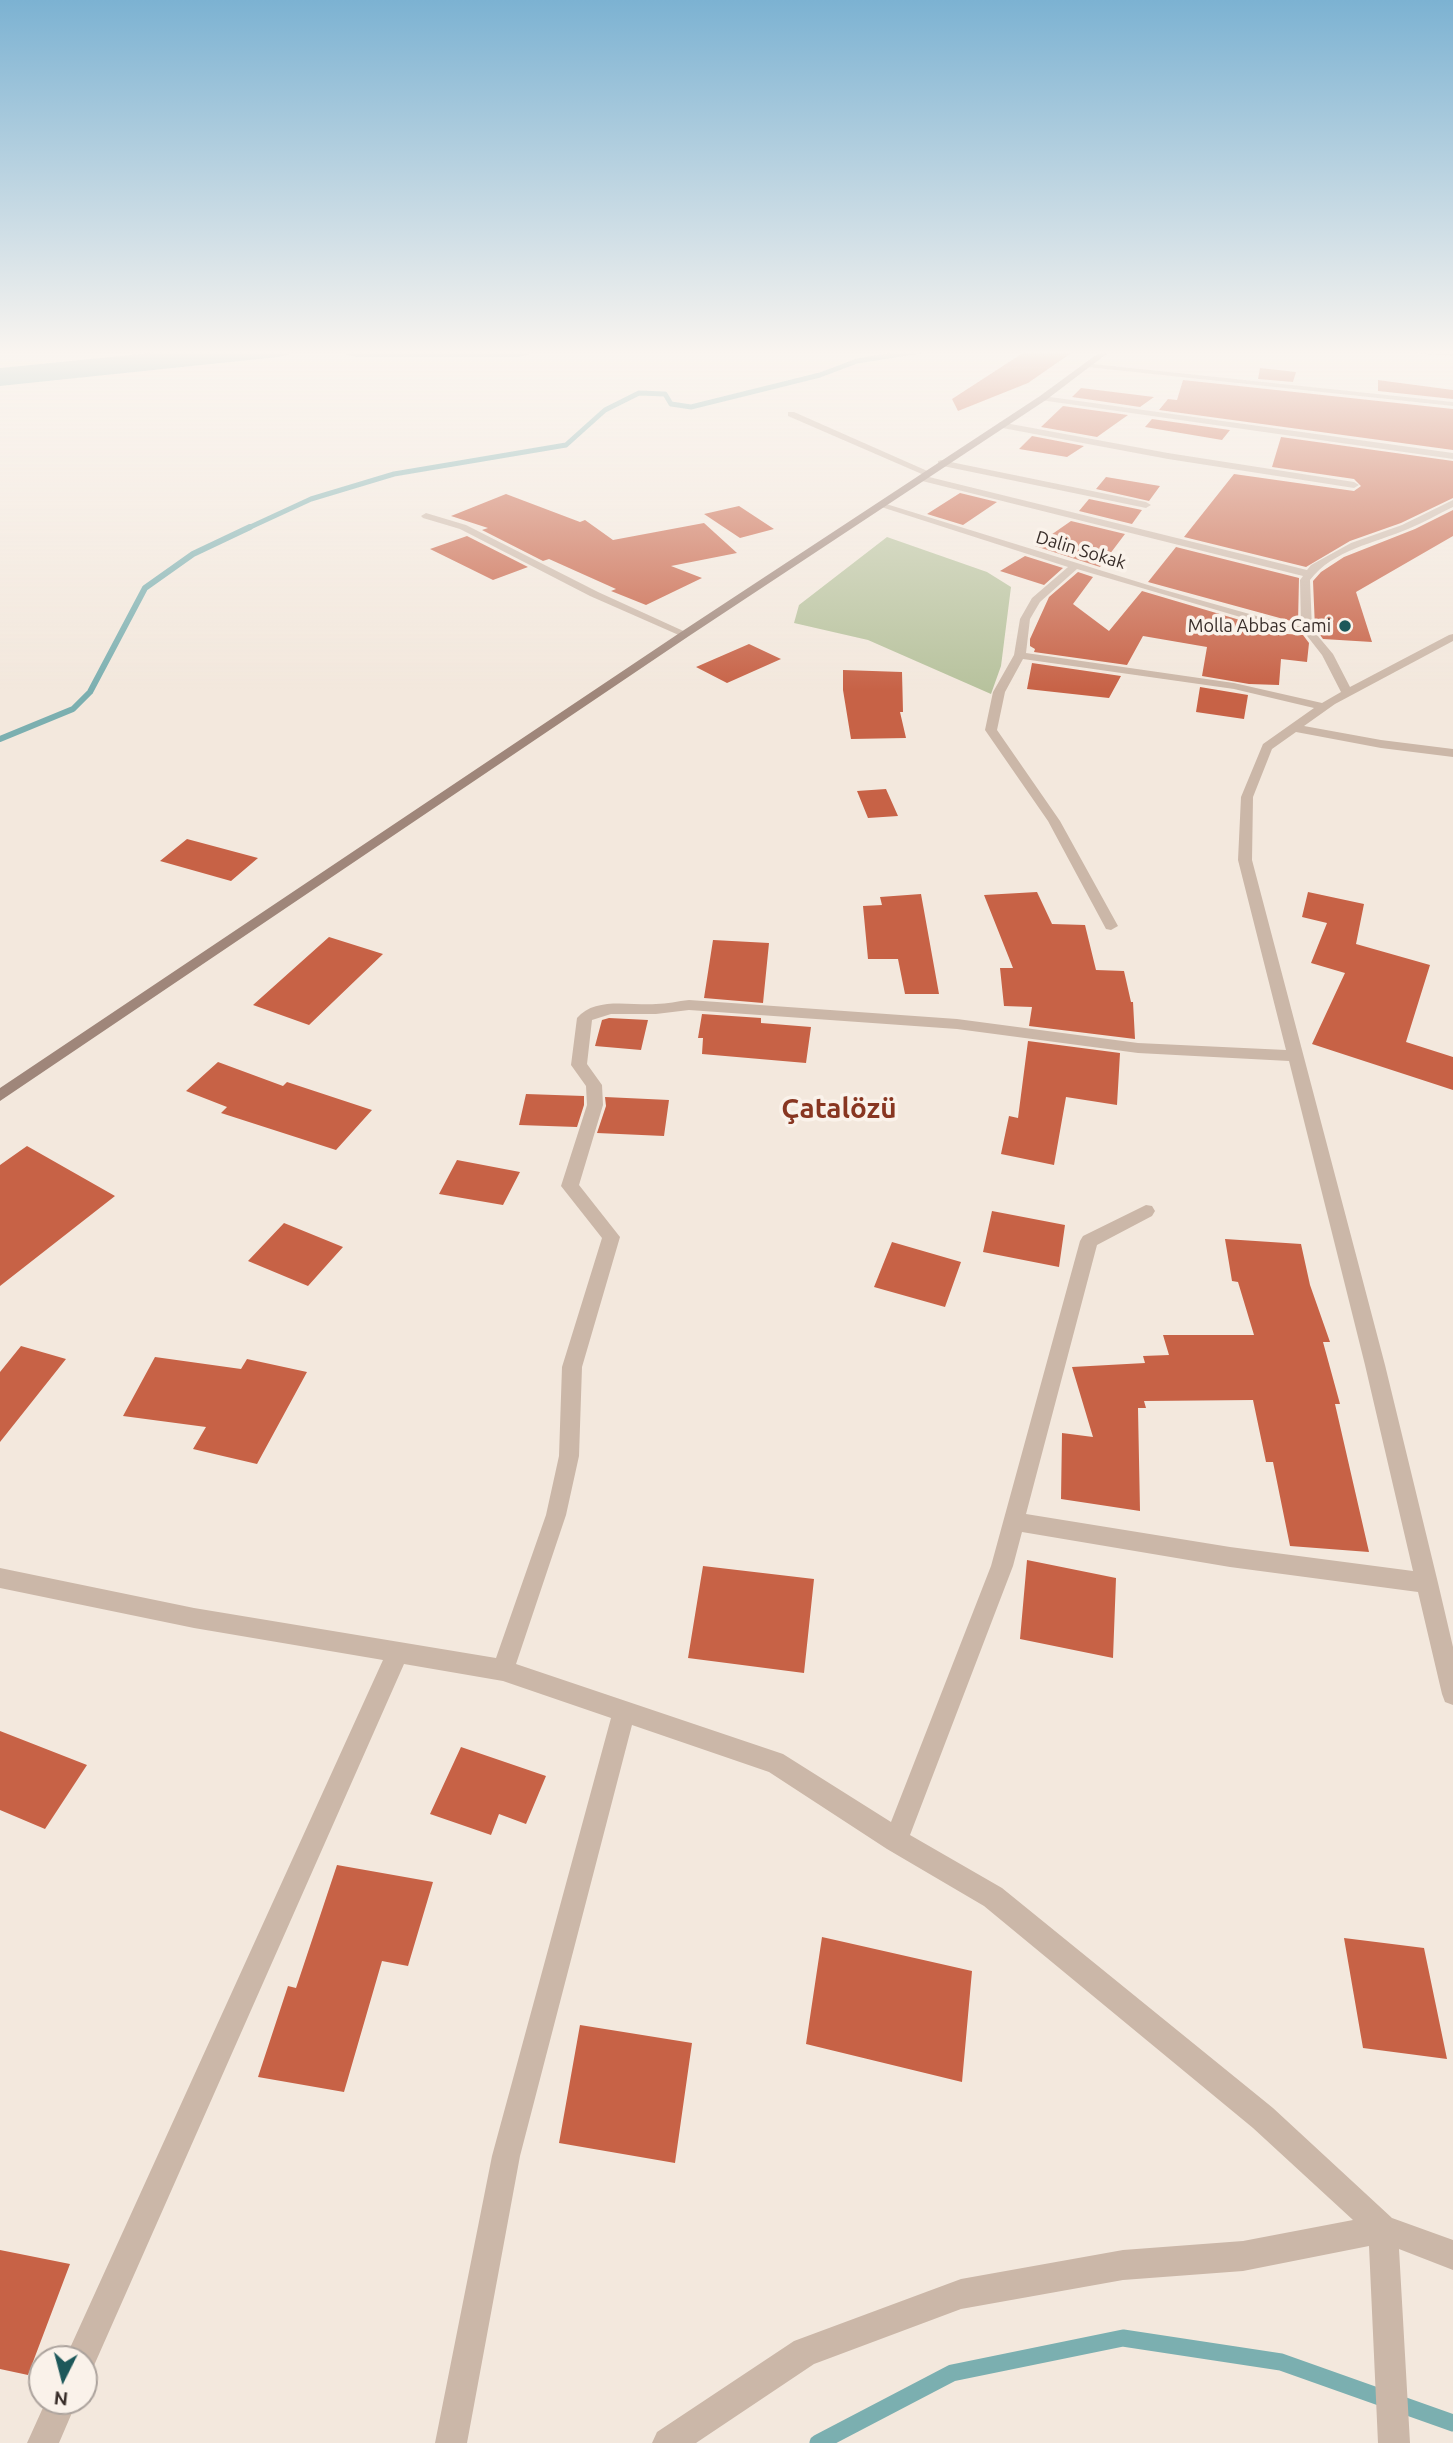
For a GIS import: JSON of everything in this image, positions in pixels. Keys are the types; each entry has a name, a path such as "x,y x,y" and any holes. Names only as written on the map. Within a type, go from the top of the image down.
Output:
{"main road":[{"path":"0,1096 941,463"}],"street":[{"path":"896,463 924,476 1309,574"},
{"path":"941,463 1146,505"},
{"path":"1213,463 1354,485"},
{"path":"1347,693 1327,654 1307,629 1305,580 1315,567 1354,545 1405,527 1453,503"},
{"name":"Dalin Sokak","path":"880,505 1157,592 1292,629 1307,629"},
{"path":"426,516 463,527 594,594 685,634"},
{"path":"1075,566 1036,600 1025,619 1020,655 999,692 991,730 1054,821 1111,926"},
{"path":"1453,638 1323,707 1267,747 1247,797 1245,860 1375,1365 1453,1693"},
{"path":"1020,655 1234,686 1323,707"},
{"path":"1294,728 1381,744 1453,753"},
{"path":"503,1670 556,1515 569,1456 572,1367 611,1237 570,1186 595,1105 594,1085 579,1065 586,1017 596,1010 608,1008 656,1009 689,1005 957,1024 1138,1048 1294,1056"},
{"path":"896,1840 1002,1566 1089,1241 1146,1211"},
{"path":"1013,1521 1230,1557 1427,1583"},
{"path":"0,1578 194,1619 503,1670 775,1762 896,1840 993,1897 1263,2118 1383,2229 1453,2255"},
{"path":"87,2345 397,1654"},
{"path":"451,2443 506,2156 624,1712"},
{"path":"1383,2229 1394,2438"},
{"path":"668,2443 805,2352 961,2294 1124,2265 1243,2256 1383,2229"},
{"path":"43,2443 56,2415"}],"green space":[{"path":"887,537 987,572 1011,587 1001,666 991,694 868,640 794,623 799,605"}],"building":[{"path":"1273,463 1453,463 1453,498 1401,523 1350,541 1306,567 1184,537 1234,474 1354,491 1361,486 1354,479 1272,467"},
{"path":"1106,477 1160,486 1149,501 1096,489"},
{"path":"960,493 997,502 963,525 927,514"},
{"path":"506,494 580,522 585,520 613,540 704,523 737,553 671,566 702,578 646,605 611,591 616,589 549,559 543,561 482,530 488,528 451,516"},
{"path":"1089,499 1142,510 1132,524 1079,511"},
{"path":"739,506 774,529 740,538 704,514"},
{"path":"1453,510 1453,536 1356,592 1372,642 1323,639 1315,628 1313,581 1321,572 1344,557 1415,529"},
{"path":"1071,521 1125,534 1100,567 1035,546"},
{"path":"467,536 528,567 493,580 430,549"},
{"path":"1176,547 1299,578 1298,623 1148,582"},
{"path":"1025,556 1063,568 1044,585 1000,571"},
{"path":"1078,572 1093,577 1073,604 1109,631 1142,591 1287,634 1303,635 1309,643 1307,662 1281,659 1279,685 1249,684 1202,676 1207,647 1143,636 1127,665 1034,652 1030,639 1049,597"},
{"path":"749,644 781,659 727,683 696,667"},
{"path":"1032,663 1121,676 1109,698 1027,689"},
{"path":"843,670 902,672 903,712 900,712 906,738 851,739 843,690"},
{"path":"1200,687 1248,695 1244,719 1196,712"},
{"path":"886,789 898,816 868,818 857,791"},
{"path":"187,839 258,858 231,881 160,861"},
{"path":"1037,892 1052,924 1085,925 1096,970 1124,971 1133,1002 1135,1039 1029,1026 1032,1007 1004,1006 1000,968 1013,968 984,895"},
{"path":"1308,892 1364,904 1356,944 1430,965 1406,1042 1453,1057 1453,1090 1312,1044 1345,973 1311,963 1327,923 1302,917"},
{"path":"921,894 939,994 905,994 898,959 868,959 863,906 882,905 880,897"},
{"path":"329,937 383,954 309,1025 253,1005"},
{"path":"713,940 769,943 763,1003 704,998"},
{"path":"702,1014 761,1018 761,1023 811,1027 806,1063 702,1054 703,1038 698,1038"},
{"path":"602,1020 648,1020 641,1050 595,1046"},
{"path":"1028,1041 1120,1053 1117,1105 1066,1097 1054,1165 1001,1154 1009,1116 1018,1118"},
{"path":"218,1062 283,1086 287,1082 372,1110 336,1150 221,1113 227,1107 186,1091"},
{"path":"526,1094 584,1096 577,1127 519,1125"},
{"path":"605,1097 669,1100 664,1136 597,1133 606,1106"},
{"path":"27,1146 115,1196 0,1286 0,1165"},
{"path":"457,1160 520,1172 503,1205 439,1194"},
{"path":"992,1211 1065,1225 1059,1267 983,1252"},
{"path":"284,1223 343,1247 308,1286 248,1261"},
{"path":"1225,1239 1301,1244 1310,1285 1330,1342 1323,1342 1340,1404 1335,1404 1369,1552 1290,1546 1273,1462 1266,1462 1253,1400 1144,1401 1146,1408 1138,1408 1140,1511 1061,1499 1062,1433 1093,1437 1072,1367 1145,1363 1143,1356 1169,1355 1163,1335 1254,1335 1238,1282 1232,1281"},
{"path":"892,1242 961,1262 945,1307 874,1287"},
{"path":"21,1346 66,1359 0,1442 0,1372"},
{"path":"155,1357 241,1369 247,1359 307,1372 257,1464 193,1449 206,1427 123,1416"},
{"path":"1027,1560 1116,1578 1113,1658 1020,1639"},
{"path":"703,1566 814,1579 804,1673 688,1658"},
{"path":"0,1731 87,1765 45,1829 0,1810"},
{"path":"461,1747 546,1776 526,1824 499,1814 491,1835 430,1814"},
{"path":"337,1865 433,1882 408,1966 382,1961 344,2092 258,2077 288,1986 296,1988"},
{"path":"822,1937 972,1971 962,2082 806,2044"},
{"path":"1344,1938 1424,1948 1447,2059 1363,2048"},
{"path":"580,2025 692,2043 675,2163 559,2143"},
{"path":"0,2250 70,2264 39,2345 28,2345 28,2375 0,2369"}],"waterway":[{"path":"246,529 311,499 394,474 459,463"},
{"path":"0,739 73,709 90,692 145,588 193,554 250,527"},
{"path":"818,2443 952,2373 1123,2338 1281,2362 1453,2423"}],"place":[{"name":"Molla Abbas Cami","path":"1345,626"}],"district":[{"name":"Çatalözü","path":"839,1109"}]}
